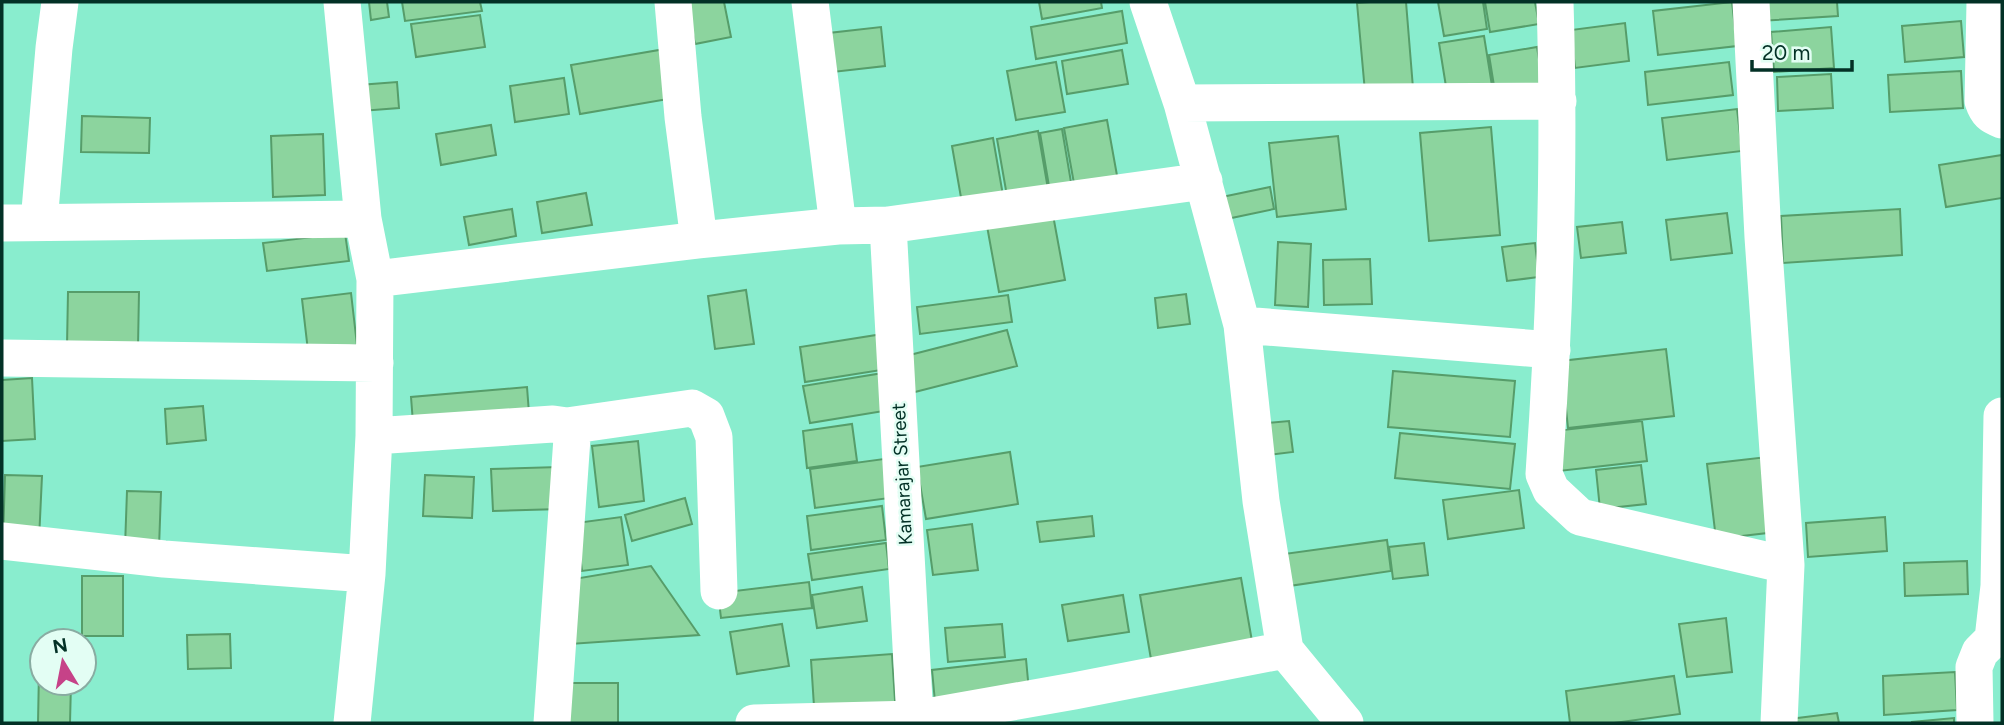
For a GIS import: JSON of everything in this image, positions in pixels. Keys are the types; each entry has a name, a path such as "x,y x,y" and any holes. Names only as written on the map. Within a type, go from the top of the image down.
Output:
{"street":[{"path":"39,222 60,2"},
{"path":"342,2 363,219 375,279 374,436 368,574 352,723"},
{"path":"673,2 683,117 699,240"},
{"path":"810,2 838,226"},
{"path":"1148,2 1182,103 1242,325 1261,501 1285,650 1345,723"},
{"path":"1555,2 1558,101 1552,350 1544,474 1551,490 1580,517 1786,565"},
{"path":"1751,2 1763,237 1786,565 1779,723"},
{"path":"1985,2 1983,101 1991,116 2002,121"},
{"path":"1182,103 1558,101"},
{"path":"375,279 699,240 838,226 888,225 1204,181"},
{"path":"2,223 363,219"},
{"name":"Kamarajar Street","path":"888,225 914,721"},
{"path":"1242,325 1552,350"},
{"path":"2,358 375,363"},
{"path":"374,436 553,424 567,426 692,408 706,416 714,437 719,591"},
{"path":"1975,723 1974,667 1979,652 1993,639 1999,586 2002,416"},
{"path":"552,723 572,438 567,426"},
{"path":"2,541 164,559 368,574"},
{"path":"754,723 914,721 1075,707 1285,650"}],"building":[{"path":"369,2 387,2 389,17 371,20"},
{"path":"402,2 480,2 482,11 405,21"},
{"path":"724,2 731,37 695,44 686,3"},
{"path":"1039,2 1101,2 1102,8 1042,19"},
{"path":"1406,2 1413,88 1365,92 1357,3"},
{"path":"1438,2 1483,2 1487,29 1444,36"},
{"path":"1485,2 1535,2 1539,24 1490,32"},
{"path":"1732,2 1737,46 1658,55 1653,11"},
{"path":"1758,2 1837,2 1838,16 1759,21"},
{"path":"1122,11 1127,43 1036,59 1031,27"},
{"path":"480,15 485,47 416,57 411,24"},
{"path":"1961,21 1964,57 1905,62 1902,26"},
{"path":"1625,23 1629,61 1575,68 1571,30"},
{"path":"881,27 885,66 824,73 820,34"},
{"path":"1831,27 1834,68 1774,72 1771,32"},
{"path":"1484,36 1493,92 1448,99 1439,43"},
{"path":"1537,47 1543,84 1495,92 1489,55"},
{"path":"665,49 674,98 580,114 571,65"},
{"path":"1122,50 1128,84 1067,94 1062,61"},
{"path":"1056,62 1065,112 1016,120 1007,71"},
{"path":"1729,62 1733,95 1648,105 1645,72"},
{"path":"1961,71 1963,108 1890,112 1888,75"},
{"path":"1831,74 1833,108 1778,111 1777,77"},
{"path":"564,78 569,114 515,122 510,86"},
{"path":"397,82 399,108 361,111 359,85"},
{"path":"1737,109 1742,151 1667,160 1662,118"},
{"path":"82,116 150,118 149,153 81,152"},
{"path":"1107,120 1118,181 1075,189 1064,128"},
{"path":"491,125 496,155 441,165 436,134"},
{"path":"1491,127 1500,235 1429,241 1420,133"},
{"path":"1062,129 1073,194 1051,198 1040,133"},
{"path":"1038,131 1048,189 1007,196 997,139"},
{"path":"323,134 325,195 273,197 271,136"},
{"path":"1338,136 1346,209 1277,217 1269,143"},
{"path":"993,138 1004,201 963,209 952,146"},
{"path":"2002,155 2002,198 1946,207 1939,165"},
{"path":"1270,187 1274,209 1222,220 1217,198"},
{"path":"586,193 592,225 542,233 537,202"},
{"path":"512,209 516,236 469,245 464,217"},
{"path":"1900,209 1902,255 1783,263 1781,216"},
{"path":"1727,213 1732,253 1671,260 1666,220"},
{"path":"1053,215 1065,280 999,292 987,226"},
{"path":"1622,222 1626,253 1581,258 1577,227"},
{"path":"345,233 349,261 267,271 263,243"},
{"path":"1278,242 1311,244 1308,307 1275,305"},
{"path":"1535,243 1539,277 1507,281 1502,247"},
{"path":"1370,259 1372,304 1324,305 1323,260"},
{"path":"746,290 754,344 715,349 708,296"},
{"path":"68,292 139,292 138,347 67,346"},
{"path":"351,293 357,345 308,351 302,299"},
{"path":"1186,294 1190,324 1158,328 1155,298"},
{"path":"1008,295 1012,322 920,334 917,307"},
{"path":"1007,330 1017,366 911,393 902,357"},
{"path":"889,333 894,368 805,382 800,347"},
{"path":"1666,349 1674,416 1568,428 1561,361"},
{"path":"1393,371 1515,381 1510,437 1388,427"},
{"path":"889,372 896,409 810,423 803,386"},
{"path":"32,378 35,439 2,441 2,380"},
{"path":"527,387 529,413 413,423 411,397"},
{"path":"203,406 206,440 167,444 165,409"},
{"path":"1289,421 1293,452 1260,456 1256,424"},
{"path":"1642,421 1647,461 1559,471 1554,431"},
{"path":"852,424 857,461 807,468 803,431"},
{"path":"1400,433 1515,444 1510,489 1395,478"},
{"path":"638,441 644,501 599,507 592,446"},
{"path":"1010,452 1018,504 926,519 917,467"},
{"path":"1767,457 1776,532 1716,539 1707,464"},
{"path":"891,458 897,497 815,508 810,469"},
{"path":"1641,465 1646,504 1600,509 1596,470"},
{"path":"559,467 561,509 493,511 491,469"},
{"path":"5,475 42,476 39,540 3,539"},
{"path":"425,475 474,477 472,518 423,516"},
{"path":"1519,490 1524,528 1448,539 1443,500"},
{"path":"127,491 161,492 159,548 125,547"},
{"path":"685,498 692,524 632,541 625,515"},
{"path":"882,506 886,540 811,550 807,516"},
{"path":"1092,516 1094,536 1040,542 1037,522"},
{"path":"621,517 628,565 582,571 576,523"},
{"path":"1885,517 1887,551 1808,557 1806,523"},
{"path":"972,524 978,570 933,575 927,530"},
{"path":"1387,540 1391,571 1289,586 1284,554"},
{"path":"886,543 889,569 812,580 808,554"},
{"path":"1424,543 1428,575 1393,579 1389,547"},
{"path":"1967,561 1968,594 1905,596 1904,563"},
{"path":"651,566 699,635 570,644 568,580"},
{"path":"82,576 123,576 123,636 98,636 98,627 82,627"},
{"path":"1241,578 1253,647 1152,665 1140,595"},
{"path":"809,582 812,608 721,618 718,593"},
{"path":"862,587 867,621 817,628 812,595"},
{"path":"1123,595 1129,632 1068,641 1062,605"},
{"path":"1726,618 1732,672 1687,677 1679,624"},
{"path":"782,624 789,666 737,674 730,632"},
{"path":"1002,624 1005,657 948,662 945,628"},
{"path":"230,634 231,668 188,669 187,635"},
{"path":"892,654 896,716 815,722 811,660"},
{"path":"1026,659 1029,691 935,702 932,670"},
{"path":"1955,672 1957,710 1884,715 1883,676"},
{"path":"1674,676 1680,714 1614,723 1570,723 1566,691"},
{"path":"567,683 618,683 618,723 568,723"},
{"path":"38,697 71,697 70,723 38,723"},
{"path":"1837,713 1839,723 1782,723 1782,720"},
{"path":"1954,718 1954,723 1912,723 1912,722"}]}
